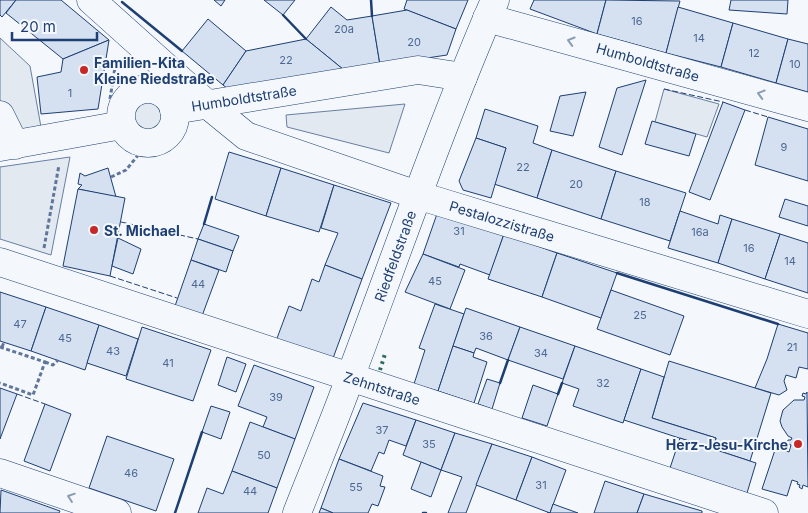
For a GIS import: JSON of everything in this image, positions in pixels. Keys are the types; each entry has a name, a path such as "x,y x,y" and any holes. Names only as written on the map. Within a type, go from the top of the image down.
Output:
{"street":[{"name":"Pestalozzistraße","path":"91,0 208,105 246,136 417,195 808,314"},
{"name":"Riedfeldstraße","path":"297,513 351,378 417,195 491,9"},
{"name":"Humboldtstraße","path":"491,9 808,107"},
{"name":"Humboldtstraße","path":"174,110 418,70 463,77"},
{"name":"Humboldtstraße","path":"114,127 128,96 144,88 153,88 162,92 169,98 174,110 174,124 164,138 148,143"},
{"path":"0,115 7,146 114,127 139,142 148,143"},
{"name":"Zehntstraße","path":"0,262 764,513"},
{"path":"0,473 117,513"}],"path":[{"path":"114,127 121,27"},
{"path":"38,275 64,137"},
{"path":"111,177 126,170 148,143"},
{"path":"4,342 1,347 53,365 58,360"},
{"path":"0,383 32,397 45,362"}],"shaded area":[{"path":"0,38 30,66 41,127 14,134 0,101"},
{"path":"664,89 719,104 707,137 655,122"},
{"path":"148,101 159,105 163,116 159,127 148,131 137,127 133,116 137,105"},
{"path":"405,104 389,153 287,127 286,115"},
{"path":"70,157 51,255 0,239 0,167"}],"building":[{"path":"0,0 16,0 2,17 0,15"},
{"path":"16,0 61,0 109,40 63,59 6,13"},
{"path":"214,0 225,0 221,6"},
{"path":"264,0 295,0 283,15"},
{"path":"407,0 468,0 456,29 404,9"},
{"path":"534,0 606,0 597,34 530,9"},
{"path":"606,0 680,1 666,53 597,34"},
{"path":"731,0 788,0 787,14 729,10"},
{"path":"331,7 347,20 372,16 380,65 344,70 306,39"},
{"path":"678,7 733,23 721,67 666,53"},
{"path":"407,10 456,29 447,55 380,65 372,16"},
{"path":"208,19 246,51 223,85 182,51"},
{"path":"733,23 788,39 776,83 721,67"},
{"path":"306,39 344,70 227,88 223,85 246,51"},
{"path":"788,39 808,44 808,92 776,83"},
{"path":"109,40 98,109 41,114 37,77 61,72 63,59"},
{"path":"646,80 622,155 599,147 617,88"},
{"path":"586,92 573,136 550,131 560,96"},
{"path":"723,102 745,110 710,200 689,192"},
{"path":"485,109 538,126 533,143 552,150 537,198 494,184 506,148 476,138"},
{"path":"768,117 808,129 808,181 755,165"},
{"path":"652,121 696,134 689,156 645,144"},
{"path":"476,138 506,148 491,198 463,190 459,181"},
{"path":"552,150 616,171 601,219 537,198"},
{"path":"229,152 281,168 266,216 215,199"},
{"path":"108,168 116,197 78,189 82,185 78,184 80,173 85,176"},
{"path":"281,168 334,185 319,232 266,216"},
{"path":"616,171 686,193 670,241 601,219"},
{"path":"334,185 391,203 362,279 325,265 338,233 321,228"},
{"name":"St. Michael","path":"78,189 125,198 110,276 63,266"},
{"path":"785,199 808,206 808,226 779,217"},
{"path":"438,211 504,234 490,275 460,264 459,267 423,254"},
{"path":"680,211 718,224 720,215 732,219 718,263 668,248"},
{"path":"732,219 780,234 765,279 718,263"},
{"path":"204,224 239,236 233,251 198,239"},
{"path":"504,234 557,253 542,297 488,279"},
{"path":"780,234 808,243 808,293 765,279"},
{"path":"118,238 141,249 133,274 112,266"},
{"path":"198,239 233,251 226,272 191,260"},
{"path":"557,253 617,273 601,318 542,297"},
{"path":"423,254 465,270 450,309 405,292"},
{"path":"191,260 219,270 202,316 175,306"},
{"path":"325,265 362,279 332,361 276,341 289,306 301,311 312,279 319,282"},
{"path":"611,290 684,316 670,355 597,329"},
{"path":"0,292 46,307 31,351 0,341"},
{"path":"435,304 464,314 438,391 414,384 425,350 419,348"},
{"path":"46,307 99,325 85,370 31,351"},
{"path":"466,308 520,327 508,360 476,348 474,353 453,346"},
{"path":"778,324 808,333 808,369 799,367 796,378 786,375 784,381 787,390 779,395 755,388"},
{"path":"99,325 138,339 126,376 87,363"},
{"path":"142,327 211,350 193,401 126,379"},
{"path":"520,327 575,346 563,379 508,360"},
{"path":"453,346 474,353 473,357 487,362 474,403 438,391"},
{"path":"575,346 641,369 623,423 573,406 579,389 562,383"},
{"path":"227,357 246,364 236,392 218,385"},
{"path":"669,361 771,393 750,461 713,449 716,438 652,418"},
{"path":"254,365 314,387 295,439 263,427 267,417 238,406"},
{"path":"641,369 664,377 652,418 716,438 713,449 624,420"},
{"path":"487,379 500,383 492,409 478,404"},
{"path":"533,385 558,394 547,426 522,418"},
{"path":"0,388 17,394 0,439"},
{"name":"Herz-Jesu-Kirche","path":"807,392 808,487 803,485 802,489 797,484 798,482 792,480 787,496 762,489 776,447 789,452 791,445 787,443 792,438 788,436 780,421 783,410 794,400 804,400 803,393 806,394"},
{"path":"363,403 416,420 406,446 389,440 384,454 379,452 371,471 339,459"},
{"path":"45,404 71,414 50,471 24,461"},
{"path":"211,406 230,412 221,439 202,432"},
{"path":"416,420 455,433 441,470 403,455"},
{"path":"250,422 295,439 277,488 232,471"},
{"path":"455,433 492,444 466,513 448,513 462,477 441,470"},
{"path":"107,436 174,459 156,511 89,488"},
{"path":"680,438 756,463 747,493 670,468"},
{"path":"492,444 532,457 516,500 476,485"},
{"path":"532,457 566,470 550,513 516,500"},
{"path":"339,459 383,476 380,486 385,487 378,506 372,504 368,513 333,513 321,508"},
{"path":"421,462 441,470 431,497 411,489"},
{"path":"232,471 277,488 268,513 198,513 207,488 223,494"},
{"path":"605,481 644,494 637,513 594,513"},
{"path":"1,490 60,511 59,513 0,513"},
{"path":"644,494 702,511 702,513 637,513"},
{"path":"553,504 578,513 550,513"},
{"path":"321,508 333,513 319,513"}],"hedge":[{"path":"380,370 385,354"}],"fence":[{"path":"664,89 723,102"},
{"path":"745,110 768,117"},
{"path":"121,222 198,239"},
{"path":"110,276 177,298"},
{"path":"17,394 45,404"}],"wall":[{"path":"371,0 372,16"},
{"path":"122,2 182,51"},
{"path":"283,15 306,39"},
{"path":"204,224 212,197"},
{"path":"617,273 778,324"},
{"path":"500,383 508,360"},
{"path":"558,394 562,383"},
{"path":"175,513 202,432"}],"place":[{"name":"Familien-Kita Kleine Riedstraße","path":"84,70"},
{"name":"St. Michael","path":"94,230"},
{"name":"Herz-Jesu-Kirche","path":"798,444"}]}
